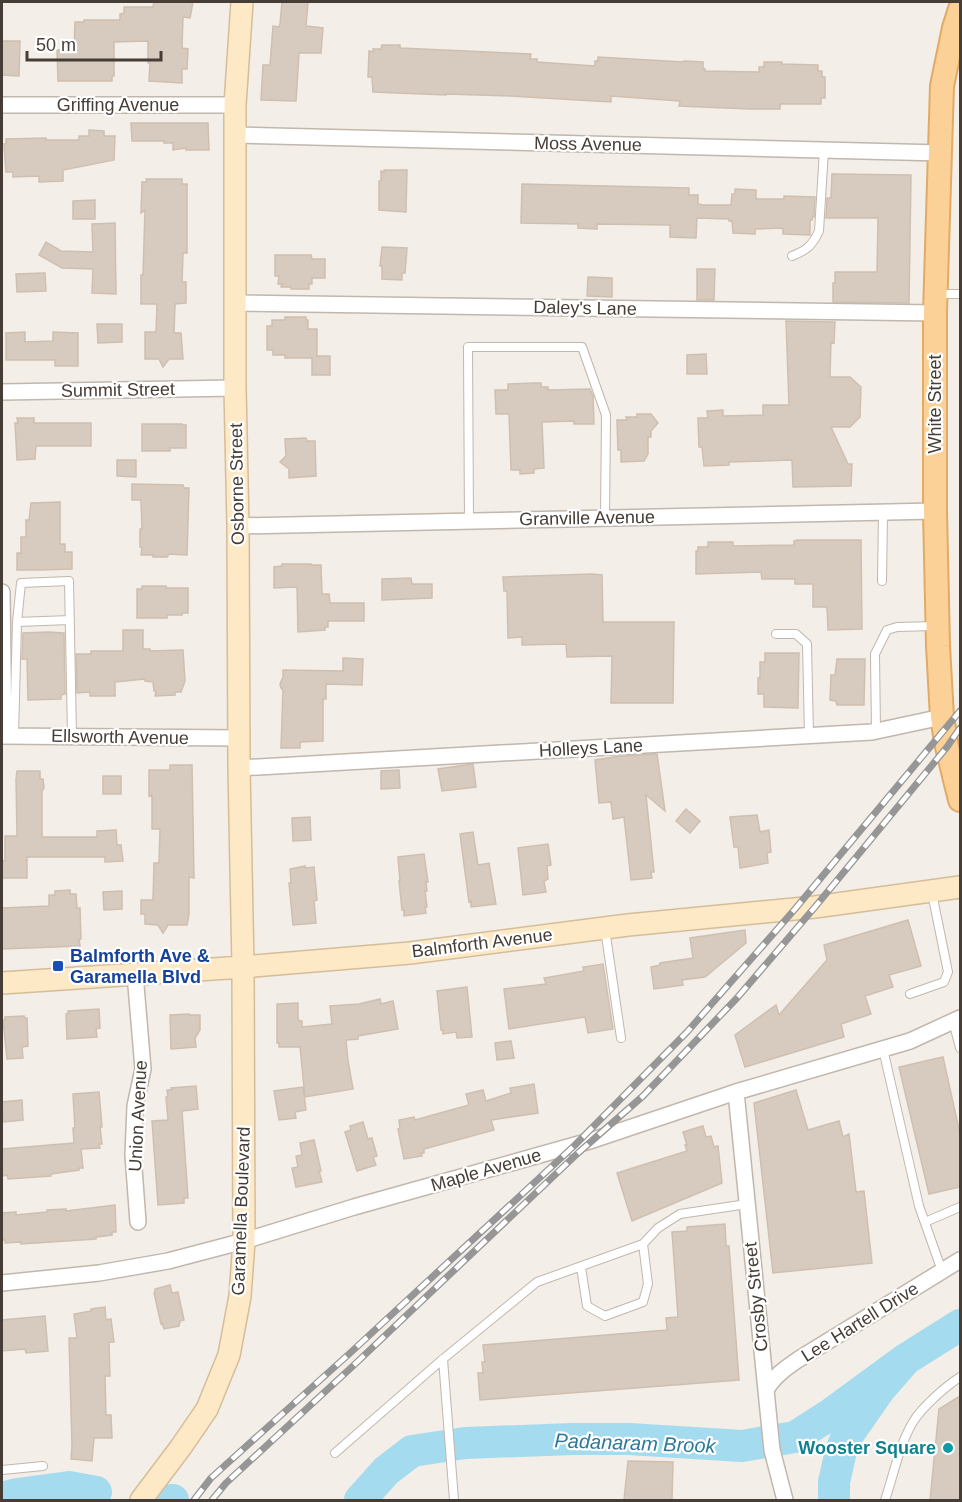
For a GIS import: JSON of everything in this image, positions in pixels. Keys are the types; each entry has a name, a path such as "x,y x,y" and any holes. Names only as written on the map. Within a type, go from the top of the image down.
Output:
{"main road":[{"name":"Osborne Street","path":"242,2 234,135 239,768 243,967"},
{"name":"White Street","path":"959,786 947,747 942,717 935,511 935,304 942,87 956,49 954,28 960,9"},
{"name":"Balmforth Avenue","path":"2,983 410,953 604,928 815,907 960,887"},
{"name":"Garamella Boulevard","path":"141,1500 207,1409 229,1355 240,1296 244,1241 243,967"}],"street":[{"name":"Griffing Avenue","path":"2,105 235,105"},
{"name":"Moss Avenue","path":"234,135 940,153"},
{"name":"Daley's Lane","path":"235,303 935,304"},
{"name":"Summit Street","path":"2,392 235,388"},
{"name":"Granville Avenue","path":"238,525 935,511"},
{"path":"2,592 7,736"},
{"name":"Holleys Lane","path":"239,768 876,731 942,717"},
{"name":"Ellsworth Avenue","path":"7,736 239,738"},
{"name":"Union Avenue","path":"135,974 143,1069 135,1106 133,1155 138,1222"},
{"name":"Maple Avenue","path":"2,1283 99,1273 168,1261 244,1241 354,1207 593,1140 736,1092 910,1041 957,1020"},
{"name":"Crosby Street","path":"736,1092 772,1450 785,1500"},
{"name":"Lee Hartell Drive","path":"767,1398 771,1381 799,1359 960,1260"}],"lane":[{"path":"792,256 805,251 814,242 819,231 824,150"},
{"path":"935,304 960,294"},
{"path":"469,521 468,347 582,347 606,415 605,518"},
{"path":"882,581 883,512"},
{"path":"7,736 21,583 69,581 72,736"},
{"path":"16,622 70,620"},
{"path":"876,731 875,654 887,630 897,627 938,626"},
{"path":"776,634 796,634 807,644 809,735"},
{"path":"909,994 944,982 948,972 932,891"},
{"path":"604,928 621,1038"},
{"path":"957,1020 960,1048"},
{"path":"883,1049 919,1206 942,1271"},
{"path":"335,1452 537,1282 643,1244 658,1228 680,1214 747,1204"},
{"path":"925,1222 960,1207"},
{"path":"581,1267 587,1306 605,1316 643,1302 648,1284 643,1244"},
{"path":"443,1359 454,1500"},
{"path":"885,1500 906,1436 915,1419 946,1386 960,1377"},
{"path":"2,1470 43,1466"}],"building":[{"path":"154,2 193,2 190,18 183,17 182,48 188,49 187,69 182,69 182,83 149,81 148,41 114,42 112,81 58,81 57,50 74,50 75,22 120,20 124,7 153,7"},
{"path":"282,2 308,2 306,26 323,28 321,53 299,53 296,101 261,100 263,65 270,65 273,26 279,27"},
{"path":"2,41 20,41 19,76 2,75"},
{"path":"382,45 400,45 400,48 531,54 530,59 537,59 537,62 595,66 598,57 703,62 705,71 759,72 759,67 764,67 764,62 818,65 818,71 822,71 822,77 825,77 825,98 821,98 821,104 780,104 780,109 750,109 679,106 680,101 611,96 611,102 373,92 372,77 368,77 369,51 381,49"},
{"path":"131,123 208,123 209,150 186,150 186,148 173,150 173,143 164,143 164,141 132,141"},
{"path":"89,130 104,131 104,136 115,136 114,160 63,170 63,181 39,182 39,176 13,177 13,172 6,172 4,144 6,144 6,139 79,140 79,136 89,136"},
{"path":"384,170 407,170 406,212 379,210 379,181 381,181 381,171 384,172"},
{"path":"832,174 911,175 909,303 833,302 835,272 877,272 878,218 826,218 827,198 831,198"},
{"path":"146,179 182,179 182,184 187,184 187,253 183,253 182,282 186,282 186,303 175,304 174,333 181,333 183,359 169,359 163,367 159,359 145,359 145,332 156,332 157,304 141,304 145,210 141,213 142,182 147,182"},
{"path":"522,184 689,188 689,195 698,195 698,204 703,205 731,205 735,189 756,190 756,199 784,199 784,196 815,197 814,217 810,220 810,235 783,234 783,228 755,229 755,234 733,233 732,221 729,219 697,218 696,238 670,237 670,225 597,224 597,229 578,228 578,224 521,223"},
{"path":"95,200 95,219 73,219 73,201"},
{"path":"115,223 116,294 92,293 93,269 62,268 39,255 46,242 61,251 93,252 92,224"},
{"path":"382,247 407,248 405,273 402,273 402,280 382,279 382,266 380,266"},
{"path":"275,255 311,255 312,259 325,259 325,278 312,278 309,289 281,287 282,284 278,284 279,276 275,276"},
{"path":"697,269 715,269 714,300 697,300"},
{"path":"45,273 46,291 17,292 16,274"},
{"path":"588,277 612,278 612,297 587,296"},
{"path":"285,317 306,317 308,329 317,329 317,356 330,356 330,375 312,375 312,358 285,358 285,355 273,355 273,350 267,350 267,326 272,326 272,320 285,320"},
{"path":"786,321 835,322 834,343 831,342 830,377 850,377 861,387 860,417 850,427 831,427 848,464 852,464 851,486 793,487 792,460 729,462 729,465 704,466 702,447 699,447 698,418 708,418 707,411 723,410 723,416 763,415 763,405 789,405"},
{"path":"97,324 122,324 122,342 98,343"},
{"path":"25,332 25,342 53,341 53,332 78,333 78,366 55,366 55,360 6,360 6,333"},
{"path":"706,354 707,374 687,374 687,355"},
{"path":"541,383 541,387 548,387 548,390 590,389 593,396 594,424 574,424 574,421 542,422 544,468 534,469 534,473 520,474 520,470 511,470 509,414 496,414 495,390 508,390 508,384"},
{"path":"637,414 651,414 658,423 651,431 651,437 648,437 648,454 644,461 621,462 621,450 618,450 617,420 637,417"},
{"path":"17,418 34,418 34,423 91,423 91,446 36,446 35,459 17,460 15,423 18,423"},
{"path":"142,424 186,425 186,448 170,448 170,451 142,451"},
{"path":"306,438 307,441 315,441 316,476 289,478 289,469 280,462 286,456 285,439"},
{"path":"117,460 136,460 136,477 117,476"},
{"path":"132,484 183,485 184,488 189,488 187,555 169,554 167,557 153,557 153,555 141,555 141,500 132,500"},
{"path":"60,502 60,544 65,544 65,552 72,552 72,569 17,570 17,553 21,553 21,537 26,537 26,520 29,520 31,503"},
{"path":"861,540 862,629 828,630 827,607 813,607 813,584 795,584 795,579 762,579 761,572 696,574 696,551 698,547 708,547 708,542 733,542 733,546 794,545 794,541"},
{"path":"282,564 321,565 322,594 329,594 330,603 364,603 364,621 328,621 328,627 325,627 325,630 298,632 297,587 274,588 274,567 282,566"},
{"path":"602,575 603,622 674,622 673,703 611,703 612,656 567,657 566,644 522,645 522,637 508,638 507,591 504,591 503,577"},
{"path":"411,578 412,584 432,584 432,598 382,600 382,579"},
{"path":"142,586 188,588 188,613 167,615 167,618 137,618 137,589 142,589"},
{"path":"123,630 143,630 143,649 150,649 150,651 183,650 185,681 181,692 175,692 175,695 155,696 153,682 145,681 145,679 115,682 115,696 90,696 90,692 77,693 76,654 91,654 91,651 123,651"},
{"path":"23,633 64,633 65,694 61,695 61,699 28,700 27,659 22,659"},
{"path":"765,653 799,653 798,708 764,707 764,694 758,694 758,678 760,678 760,662 765,662"},
{"path":"343,658 363,659 362,685 326,684 326,699 323,699 323,741 300,742 300,748 281,748 283,690 280,684 283,670 343,671"},
{"path":"837,659 865,659 864,705 837,705 836,701 830,700 831,675 835,675"},
{"path":"657,754 665,811 646,795 654,872 651,872 652,878 631,880 624,817 613,819 611,802 599,803 595,760"},
{"path":"473,764 476,787 442,791 438,769"},
{"path":"170,765 192,765 194,878 189,877 187,925 168,925 163,933 158,925 145,924 145,914 141,914 141,900 153,900 154,863 159,863 160,829 152,829 149,770 170,770"},
{"path":"399,770 400,788 381,789 381,771"},
{"path":"17,771 40,771 40,779 43,779 44,788 42,791 42,837 97,837 97,831 116,830 117,845 121,845 123,861 105,862 105,857 27,857 27,878 2,878 5,836 17,836"},
{"path":"103,776 121,776 121,794 103,794"},
{"path":"686,809 700,821 690,833 676,821"},
{"path":"757,815 760,832 769,830 771,852 767,853 768,863 740,868 738,847 734,847 730,817"},
{"path":"310,817 311,840 293,841 292,818"},
{"path":"473,832 478,865 489,863 496,904 471,907 471,901 469,902 460,834"},
{"path":"548,844 551,865 547,866 548,879 544,881 546,892 523,895 518,848"},
{"path":"424,854 428,882 426,882 427,891 425,891 426,913 404,916 398,857"},
{"path":"305,866 305,868 314,867 317,900 314,901 316,923 293,925 290,869"},
{"path":"70,890 70,894 76,894 77,908 80,908 80,946 2,949 2,908 49,906 49,895 55,895 55,891"},
{"path":"122,891 122,909 104,910 103,892"},
{"path":"908,920 921,966 889,975 893,987 865,996 871,1014 841,1024 844,1037 745,1067 735,1035 776,1005 779,1015 827,960 824,945"},
{"path":"745,930 746,943 705,977 682,980 683,985 654,989 651,967 660,965 660,963 693,958 690,938"},
{"path":"603,964 613,1029 588,1033 585,1017 509,1029 504,989 546,984 544,978 584,971 583,967"},
{"path":"467,987 472,1037 457,1038 456,1032 443,1034 437,991"},
{"path":"380,999 381,1004 393,1001 398,1029 346,1040 353,1089 305,1097 300,1047 279,1047 277,1043 277,1004 298,1003 298,1019 302,1021 302,1027 332,1024 330,1006 359,1004"},
{"path":"99,1009 100,1028 96,1029 97,1037 67,1039 66,1014 68,1011"},
{"path":"170,1015 200,1015 200,1030 195,1038 196,1047 171,1049"},
{"path":"24,1016 27,1018 28,1046 22,1047 23,1058 7,1059 3,1020 5,1017"},
{"path":"511,1041 514,1058 497,1060 495,1043"},
{"path":"943,1057 960,1134 960,1187 929,1194 899,1067"},
{"path":"534,1084 538,1113 491,1120 494,1130 424,1149 422,1156 404,1159 398,1129 400,1129 399,1120 414,1117 415,1120 469,1105 466,1094 483,1090 486,1101 511,1093 510,1088"},
{"path":"196,1086 198,1109 182,1111 188,1198 184,1198 184,1203 158,1205 152,1121 168,1120 167,1090"},
{"path":"303,1087 306,1110 295,1112 296,1118 279,1120 274,1091"},
{"path":"796,1090 808,1130 839,1121 843,1137 849,1134 856,1192 864,1191 872,1263 773,1273 754,1103"},
{"path":"99,1092 102,1144 99,1144 100,1148 81,1149 83,1168 51,1174 51,1176 8,1179 7,1175 2,1176 2,1149 74,1143 73,1094"},
{"path":"22,1100 23,1120 3,1122 2,1102"},
{"path":"363,1122 368,1139 372,1138 377,1156 373,1157 376,1165 357,1171 345,1132 351,1130 350,1126"},
{"path":"703,1126 706,1137 711,1136 714,1147 718,1146 722,1183 632,1221 617,1173 687,1151 683,1132"},
{"path":"314,1140 322,1182 296,1187 292,1168 298,1167 296,1156 302,1155 300,1143"},
{"path":"115,1205 116,1232 112,1232 112,1235 96,1237 96,1239 21,1244 21,1242 5,1243 5,1240 2,1240 2,1213 16,1212 16,1215 47,1212 47,1210 66,1209 66,1211"},
{"path":"725,1224 726,1246 729,1246 739,1380 480,1400 478,1373 483,1373 482,1362 485,1362 483,1345 667,1330 666,1318 678,1317 672,1232 687,1231 687,1227"},
{"path":"170,1285 172,1293 178,1292 184,1320 180,1321 179,1326 164,1329 154,1293 155,1289"},
{"path":"105,1307 106,1320 111,1319 114,1342 109,1342 110,1376 105,1376 106,1415 111,1415 112,1438 94,1438 92,1461 71,1459 69,1338 77,1338 74,1314"},
{"path":"45,1316 48,1351 26,1353 25,1349 2,1351 2,1320"},
{"name":"Wooster Square","path":"960,1396 960,1500 930,1500 939,1409"},
{"path":"628,1461 673,1462 672,1500 624,1500"}],"waterway":[{"path":"834,1500 834,1482 847,1436 879,1390 906,1359 960,1325"},
{"name":"Padanaram Brook","path":"360,1500 386,1471 412,1451 465,1443 629,1439 742,1446 795,1437 831,1414 906,1359"},
{"name":"Padanaram Brook","path":"2,1498 69,1487 96,1492"}],"railway":[{"path":"194,1500 211,1478 575,1145 687,1032 795,909 960,711"},
{"path":"212,1500 226,1483 578,1153 643,1096 737,998 815,907 947,747 960,728"}],"place":[{"name":"Balmforth Ave & Garamella Blvd","path":"58,966"},
{"name":"Wooster Square","path":"948,1448"}]}
